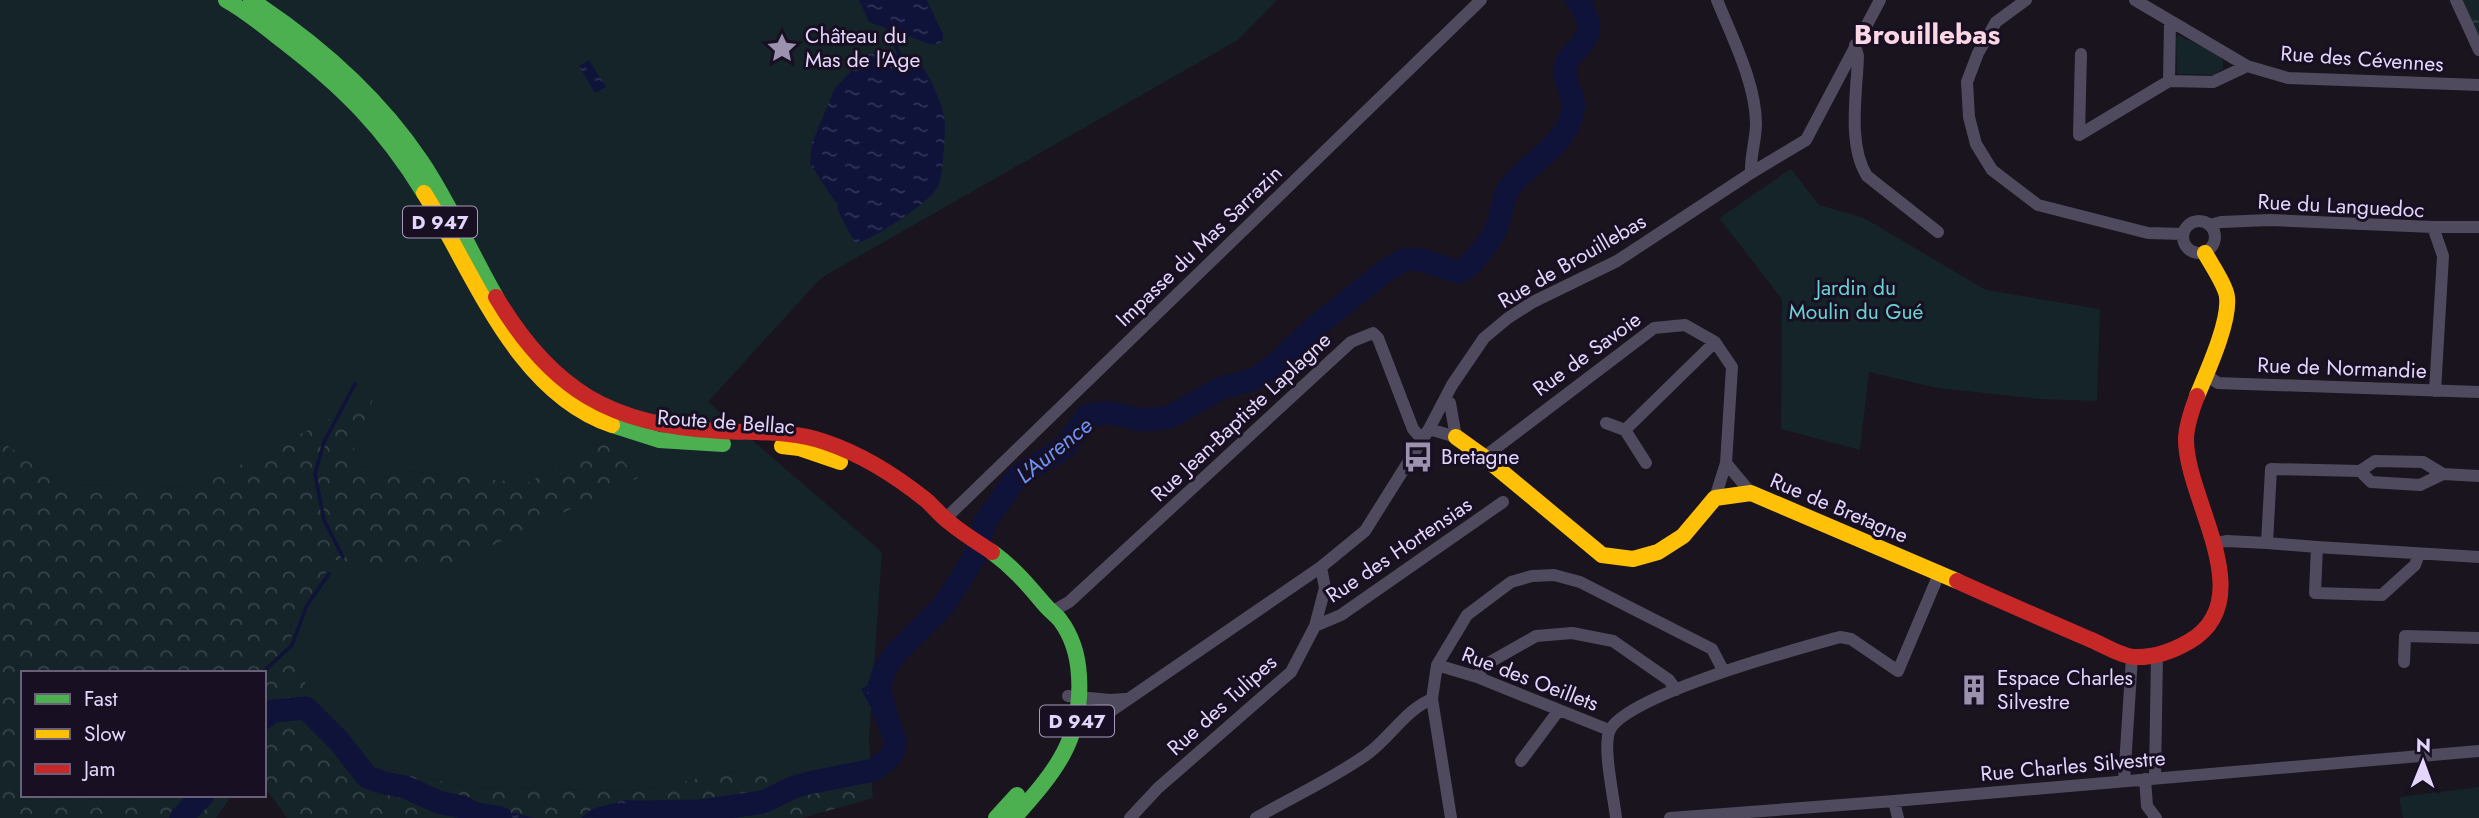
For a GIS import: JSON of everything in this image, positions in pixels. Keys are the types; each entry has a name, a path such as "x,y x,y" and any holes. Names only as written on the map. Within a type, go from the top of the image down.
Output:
{"main road":[{"name":"Route de Bellac","path":"226,0 298,52 371,117 404,158 480,295 510,342 551,388 572,404 608,425 650,439 784,446 824,455 892,489 930,514 945,519"},
{"name":"Route de Bellac","path":"251,0 268,10 340,69 381,107 413,146 521,337 564,382 608,410 654,425 779,433 814,438 871,464 935,508 965,535 1004,561 1040,596 1051,612"},
{"path":"2132,657 2172,652 2200,635 2213,618 2221,590 2221,576 2189,463 2186,437 2192,410 2223,324 2227,296 2204,253"},
{"path":"1456,437 1602,555 1633,559 1658,552 1683,536 1715,498"},
{"name":"Rue de Bretagne","path":"1715,498 1751,493 2132,657"},
{"name":"D 947","path":"1014,818 1064,755 1072,716 1074,696 1051,622 1051,612"},
{"name":"D 947","path":"996,818 1044,762 1072,716"}],"street":[{"name":"Impasse du Mas Sarrazin","path":"945,519 1481,0"},
{"path":"1717,0 1740,57 1752,97 1756,124 1751,173"},
{"name":"Rue de Brouillebas","path":"1072,716 1095,715 1111,710 1129,699 1321,567 1365,531 1484,338 1533,302 1617,261 1806,140 1880,0"},
{"path":"2026,0 1996,22 1978,53 1967,82 1969,117 1976,144 1992,170 2038,205 2148,233 2183,234"},
{"name":"Rue des Cévennes","path":"2135,0 2247,66 2288,78 2479,85"},
{"path":"2456,0 2479,50"},
{"path":"2169,81 2170,21"},
{"path":"1855,45 1858,56 1856,146 1860,165 1867,176 1938,232"},
{"path":"2081,54 2079,135 2169,81 2213,82 2247,66"},
{"path":"2197,220 2210,225 2214,229 2216,239 2211,248 2204,253 2193,252 2184,244 2183,234 2188,225 2197,220"},
{"name":"Rue du Languedoc","path":"2210,225 2270,220 2433,227 2443,256 2435,391"},
{"path":"2433,227 2479,228"},
{"name":"Rue de Savoie","path":"1484,457 1654,328 1685,325 1715,342"},
{"name":"Rue Jean-Baptiste Laplagne","path":"1051,612 1069,602 1351,342 1373,333 1378,338 1413,429 1425,434"},
{"path":"1625,430 1715,342 1732,367 1726,463 1715,498"},
{"name":"Rue de Normandie","path":"2206,375 2218,383 2479,392"},
{"path":"1425,434 1456,437 1450,403 1445,400"},
{"path":"1606,423 1625,430 1646,463"},
{"path":"2267,543 2271,469 2360,471 2375,461 2423,462 2443,474 2479,476"},
{"path":"1726,463 1751,493"},
{"path":"2360,471 2371,482 2420,485 2443,474"},
{"name":"Rue des Hortensias","path":"1315,626 1341,615 1503,502"},
{"path":"2213,544 2226,541 2267,543 2479,557"},
{"path":"2317,547 2315,593 2382,594 2415,565 2420,554"},
{"name":"Rue des Tulipes","path":"1130,818 1158,788 1291,672 1315,626 1325,588 1321,567"},
{"path":"1616,818 1607,743 1609,730 1629,712 1723,670 1840,636 1851,639 1898,671 1940,574"},
{"path":"1451,818 1432,699 1437,665 1467,615 1511,582 1532,576 1554,575 1580,582 1712,649 1723,670"},
{"path":"1477,677 1485,665 1536,636 1572,633 1613,641 1670,680 1676,690"},
{"path":"2404,662 2405,636 2479,638"},
{"path":"2156,818 2147,806 2157,654"},
{"path":"2124,781 2132,657"},
{"name":"Rue des Oeillets","path":"1437,665 1477,677 1609,730"},
{"path":"1074,696 1129,699"},
{"path":"1256,818 1366,755 1417,705 1432,699"},
{"path":"1521,761 1559,710"},
{"name":"Rue Charles Silvestre","path":"1670,818 2479,751"},
{"path":"1894,801 1898,818"}],"green space":[{"path":"0,0 1277,0 1238,40 821,278 708,402 882,552 869,739 873,798 762,766 636,791 466,787 374,766 311,702 289,628 334,559 435,572 637,478 605,441 527,483 348,465 373,397 198,487 61,485 0,440"},
{"path":"2462,0 2479,0 2479,41"},
{"path":"2178,35 2214,52 2223,60 2223,69 2214,75 2177,74"},
{"name":"Jardin du Moulin du Gué","path":"1791,169 1819,205 1864,218 1986,290 2100,309 2097,401 2040,399 1937,388 1869,372 1860,450 1781,429 1782,299 1719,218"},
{"path":"374,396 348,465 527,483 605,441 638,478 435,572 334,560 289,628 311,702 374,766 466,787 636,791 762,766 873,798 802,818 287,818 266,789 266,671 21,671 21,797 231,797 216,818 0,818 0,440 61,485 198,487"},
{"path":"2479,787 2479,818 2403,818 2399,797"}],"water":[{"path":"859,0 927,0 943,34 943,40 937,45 930,44 869,22"},
{"path":"1567,0 1579,2 1589,26 1586,38 1566,64 1566,81 1573,104 1569,123 1555,143 1509,188 1496,230 1470,264 1459,272 1417,259 1404,260 1385,271 1255,379 1219,389 1170,417 1142,420 1110,413 1088,415 1064,448 1018,476 986,522 983,535 976,530 986,508 1000,488 1019,470 1065,440 1077,420 1096,404 1141,415 1169,414 1212,387 1250,377 1265,368 1311,321 1388,261 1410,252 1442,259 1460,267 1464,265 1493,228 1503,186 1563,130 1569,110 1561,68 1584,30 1579,7"},
{"path":"884,51 919,65 933,86 945,123 941,174 933,194 913,211 887,228 855,243 838,206 810,164 812,143 835,88 866,55"},
{"path":"589,60 606,87 595,93 579,66"},
{"path":"969,553 974,558 950,595 898,650 884,669 879,690 892,729 894,748 883,764 854,776 811,782 749,806 581,818 592,809 626,800 703,803 767,792 790,777 873,765 883,757 888,738 861,689 868,685 873,671 942,596"},
{"path":"311,702 328,718 348,745 377,773 409,781 438,797 458,799 472,807 534,818 490,817 473,813 405,787 367,777 339,741 306,709 273,711 266,716 266,703"},
{"path":"191,797 201,797 181,818 173,818"}],"waterway":[{"name":"L'Aurence","path":"604,818 646,812 701,811 763,802 794,787 874,770 889,758 895,739 879,687 885,668 897,652 944,605 974,558 985,522 1018,476 1064,448 1088,415 1110,413 1142,420 1170,417 1219,389 1255,379 1385,271 1404,260 1417,259 1459,272 1476,258 1496,230 1509,188 1555,143 1569,123 1573,104 1566,81 1566,64 1586,38 1589,26 1577,0"},
{"path":"887,27 901,58"},
{"path":"343,557 324,520 315,474 324,442 355,384"},
{"path":"264,671 292,645 307,605 329,574"},
{"name":"L'Aurence","path":"266,716 273,711 306,708 339,741 367,777 405,787 473,813 501,818"},
{"name":"L'Aurence","path":"181,818 201,797"}],"traffic: fast":[{"path":"226,0 305,58 343,92 378,128 424,193"},
{"path":"251,0 299,34 344,72 404,137 451,211 496,297"},
{"path":"612,425 659,440 723,444"},
{"path":"992,552 1014,571 1060,620 1074,647 1079,676 1079,699 1071,737 1042,786 1014,818"},
{"path":"996,818 1017,795"}],"traffic: slow":[{"path":"424,193 500,326 523,358 549,386 578,409 612,425"},
{"path":"2197,396 2217,347 2227,307 2224,287 2205,253"},
{"path":"1456,437 1602,555 1633,559 1658,552 1683,536 1715,498 1751,493 1957,581"},
{"path":"782,446 799,448 840,462"}],"traffic: jam":[{"path":"496,297 539,356 563,379 588,397 616,411 647,421 682,428 799,436 838,447 865,459 903,482 954,526 992,552"},
{"path":"1957,581 2129,656 2156,655 2190,641 2210,622 2219,599 2220,573 2189,461 2186,437 2197,396"}],"place":[{"name":"Château du Mas de l'Age","path":"782,48"},
{"name":"Bretagne","path":"1418,457"},
{"name":"Espace Charles Silvestre","path":"1974,690"}],"district":[{"name":"Brouillebas","path":"1927,34"}]}
